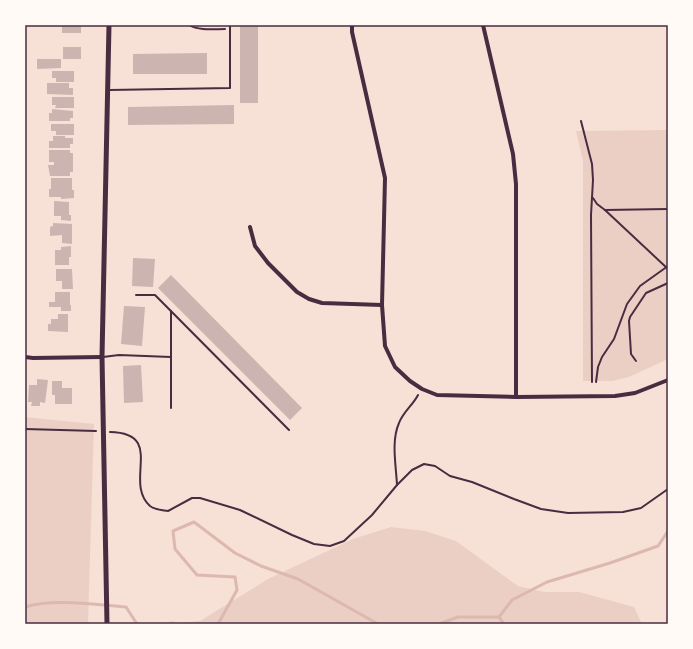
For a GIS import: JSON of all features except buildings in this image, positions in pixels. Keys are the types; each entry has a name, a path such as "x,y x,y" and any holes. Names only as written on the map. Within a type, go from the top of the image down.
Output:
{"street":[{"path":"107,622 102,358 109,25"},
{"path":"352,25 352,32 385,178 382,305 385,346 395,367 410,381 422,389 437,395 516,397 615,396 635,393 668,380"},
{"path":"483,25 513,154 516,184 516,397"},
{"path":"250,227 255,246 268,263 297,292 309,299 322,303 382,305"},
{"path":"25,357 102,358"}],"lane":[{"path":"108,90 230,88 230,25"},
{"path":"136,295 155,294 289,430"},
{"path":"171,311 172,408"},
{"path":"102,358 119,355 171,357"}],"path":[{"path":"189,25 203,29 230,29"},
{"path":"582,121 592,164 592,382"},
{"path":"592,197 597,204 667,267 640,286 627,304 614,339 602,357 598,367 596,382"},
{"path":"605,210 668,209"},
{"path":"636,362 631,354 630,317 646,293 668,283"},
{"path":"397,485 396,432 402,417 407,409 416,400 422,389"},
{"path":"25,429 104,431 124,433 132,436 138,441 140,453 141,487 144,498 150,506 168,512 192,498 200,498 240,510 314,544 330,546 344,541 372,515 397,485 412,470 424,464 431,465 450,476 472,482 541,509 568,513 623,512 641,508 668,489"}],"shaded area":[{"path":"668,130 668,359 629,377 612,381 583,381 583,161 576,131"},
{"path":"25,417 94,424 88,624 25,624"},
{"path":"391,527 425,531 456,541 518,586 544,592 579,592 634,607 642,624 160,624 172,621 179,623 200,621 268,579 353,539"}],"waterway":[{"path":"218,624 237,590 235,577 197,575 175,549 173,531 194,522 235,553 261,566 298,579 378,624"},
{"path":"499,617 512,600 547,582 610,563 658,546 668,531"},
{"path":"25,607 49,603 126,607 137,624"},
{"path":"439,624 458,617 499,617"},
{"path":"499,617 504,624"}]}
